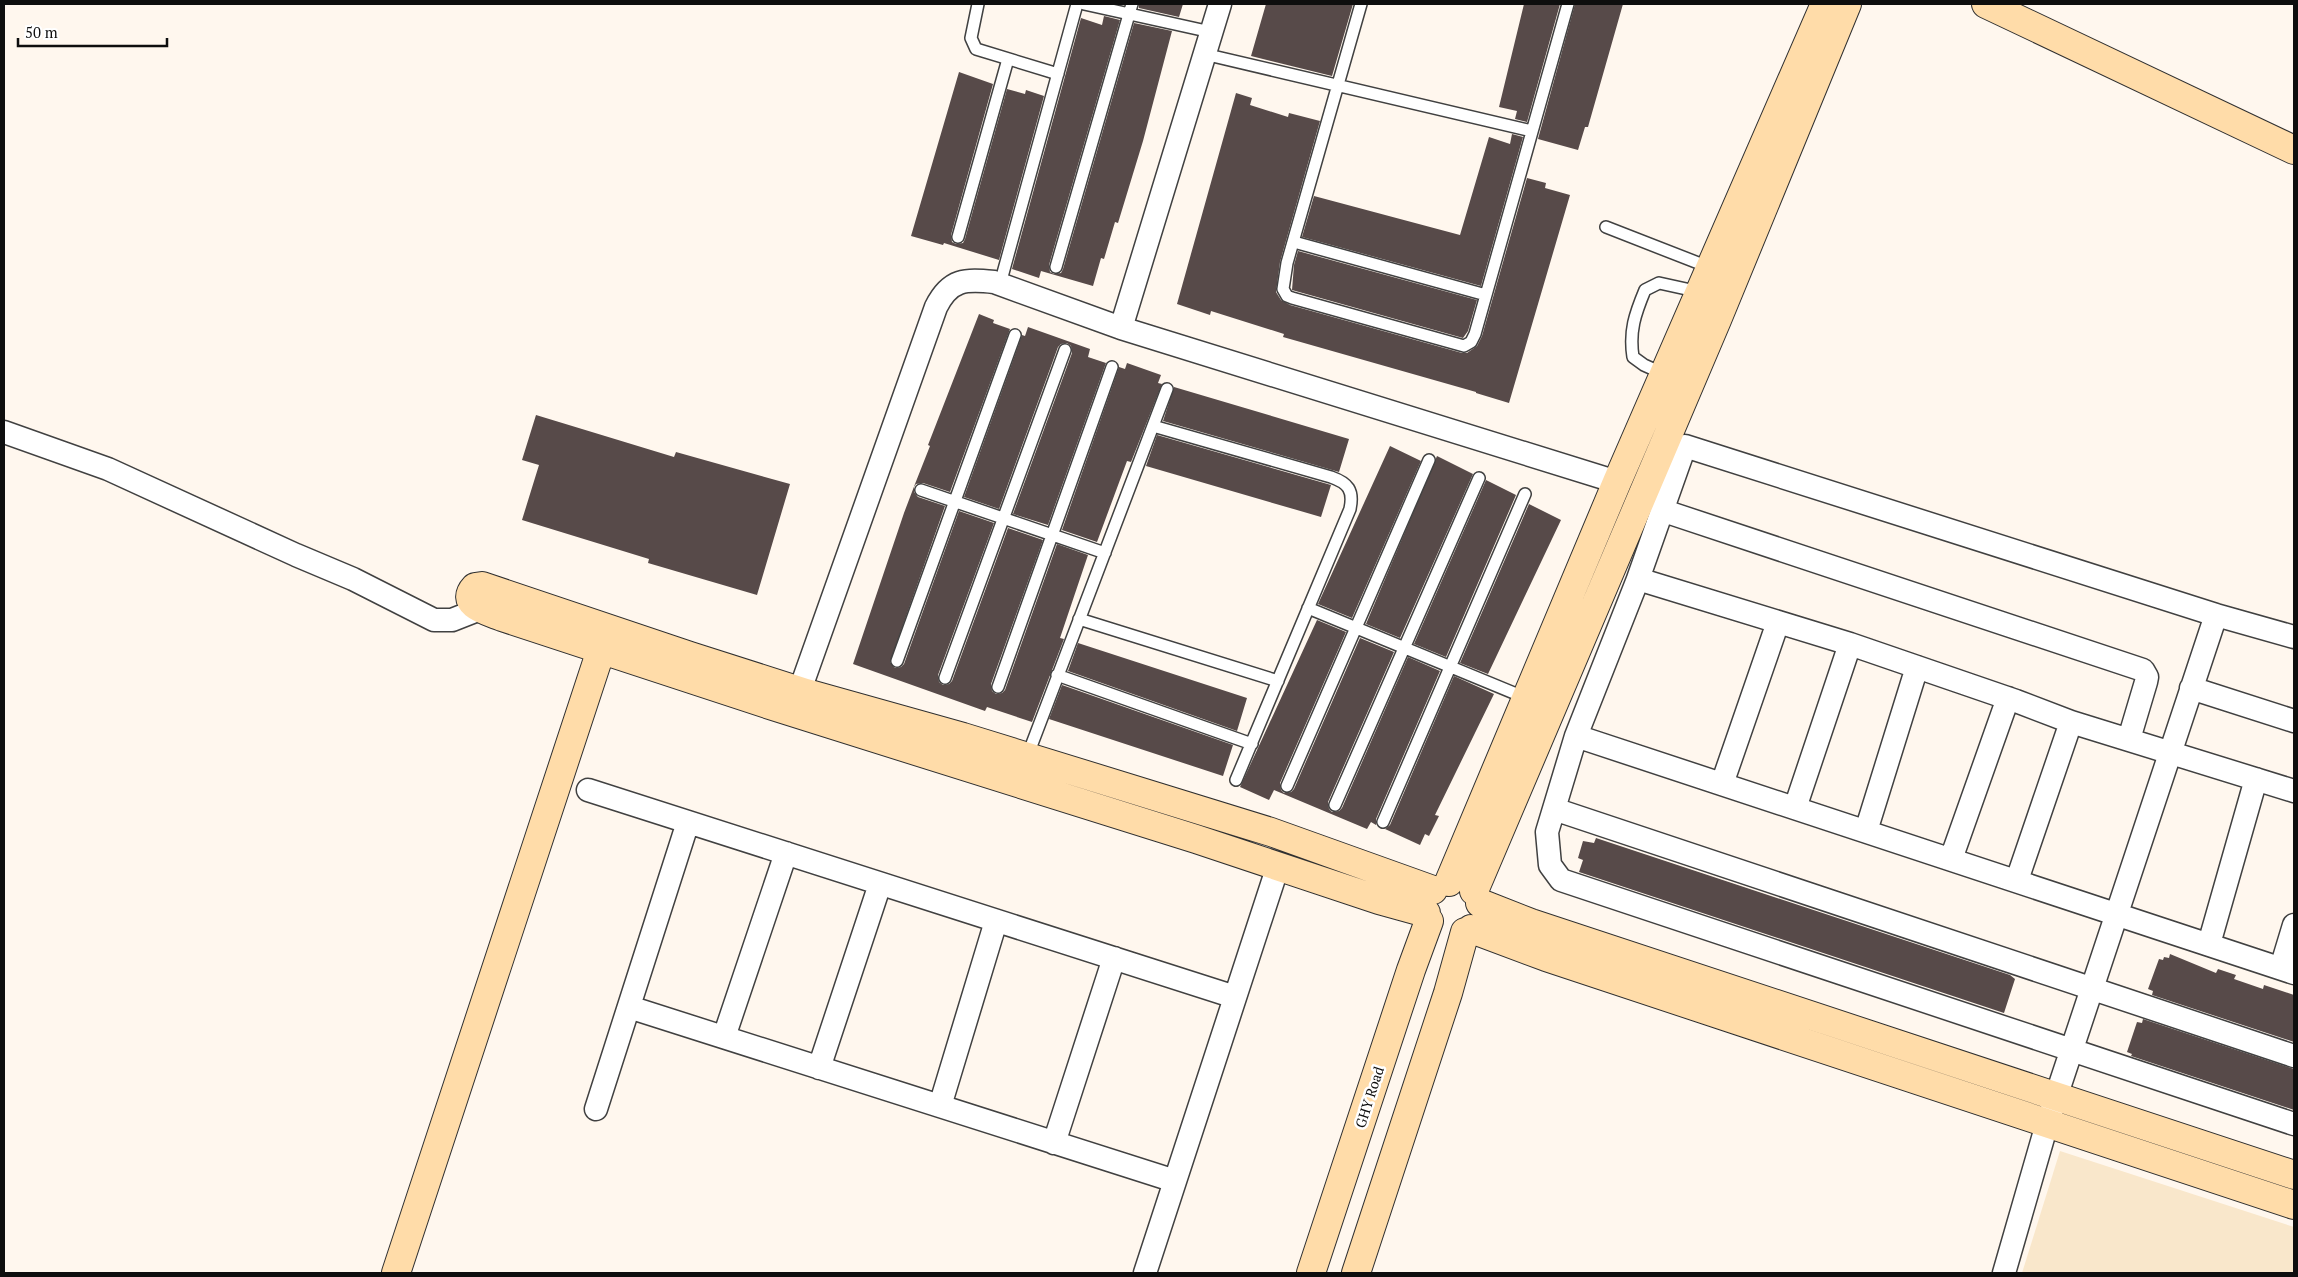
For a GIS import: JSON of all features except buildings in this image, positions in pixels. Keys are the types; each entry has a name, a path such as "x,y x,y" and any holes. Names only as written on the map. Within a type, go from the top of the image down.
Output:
{"street":[{"path":"1121,328 1220,4"},
{"path":"1449,900 1526,698 1617,482 1825,4"},
{"path":"1846,4 1717,320 1449,900 1434,928 1449,935 1468,931 2294,1205"},
{"path":"1986,4 2294,150"},
{"path":"800,690 936,307 943,293 952,285 976,280 1000,284 1121,328 1617,482"},
{"path":"4,432 108,469 287,552 353,580 434,620 452,620 480,609"},
{"path":"2294,637 2216,615 1685,446 1638,579 1576,736 1547,832 1550,866 1561,880 2294,1124"},
{"path":"1661,510 2140,669 2145,672 2146,682 2129,739"},
{"path":"1638,579 1850,644 2008,698 2071,722 2294,791"},
{"path":"1356,1273 1468,931 1478,917 1449,900 1280,835 963,737 800,690 478,586 472,590 470,596 472,603 480,609 788,711 1278,866 1449,900 1531,923 2294,1176"},
{"path":"2004,1273 2047,1124 2216,615"},
{"path":"1722,784 1778,622"},
{"path":"1795,808 1850,644"},
{"path":"396,1273 601,650"},
{"path":"1866,832 1918,667"},
{"path":"2192,688 2294,721"},
{"path":"1951,859 2008,698"},
{"path":"2017,880 2071,722"},
{"path":"1576,736 2288,970 2294,925"},
{"path":"2209,944 2256,780"},
{"path":"588,790 1235,997"},
{"path":"1554,809 2294,1056"},
{"path":"596,1108 688,822"},
{"path":"724,1037 786,853"},
{"path":"1145,1273 1278,866"},
{"path":"819,1068 880,884"},
{"name":"GHY Road","path":"1312,1273 1411,970 1449,900"},
{"path":"940,1106 996,921"},
{"path":"1054,1143 1114,958"},
{"path":"629,1007 1175,1182"}],"lane":[{"path":"978,4 971,34 972,44 982,52 1058,74"},
{"path":"1000,284 1077,4"},
{"path":"1084,4 1130,9 1211,32"},
{"path":"1361,4 1282,288 1287,296 1458,346 1468,345 1471,342 1568,4"},
{"path":"1056,267 1130,9"},
{"path":"1204,54 1532,131"},
{"path":"958,237 1008,59"},
{"path":"1606,227 1705,280"},
{"path":"1294,242 1486,294"},
{"path":"1664,374 1644,366 1633,357 1630,338 1636,311 1645,290 1659,283 1705,280"},
{"path":"897,661 953,500 1015,336"},
{"path":"945,678 1065,350"},
{"path":"998,687 1112,367"},
{"path":"1027,757 1167,389"},
{"path":"1153,426 1331,477 1346,484 1351,490 1350,509 1236,780"},
{"path":"1287,786 1429,460"},
{"path":"1335,805 1479,478"},
{"path":"921,490 1105,553"},
{"path":"1383,822 1525,494"},
{"path":"1308,608 1403,648 1450,665 1526,698"},
{"path":"1079,619 1278,681"},
{"path":"1057,675 1252,744"}],"shaded area":[{"path":"2060,1151 2294,1227 2294,1273 2022,1273"}]}
